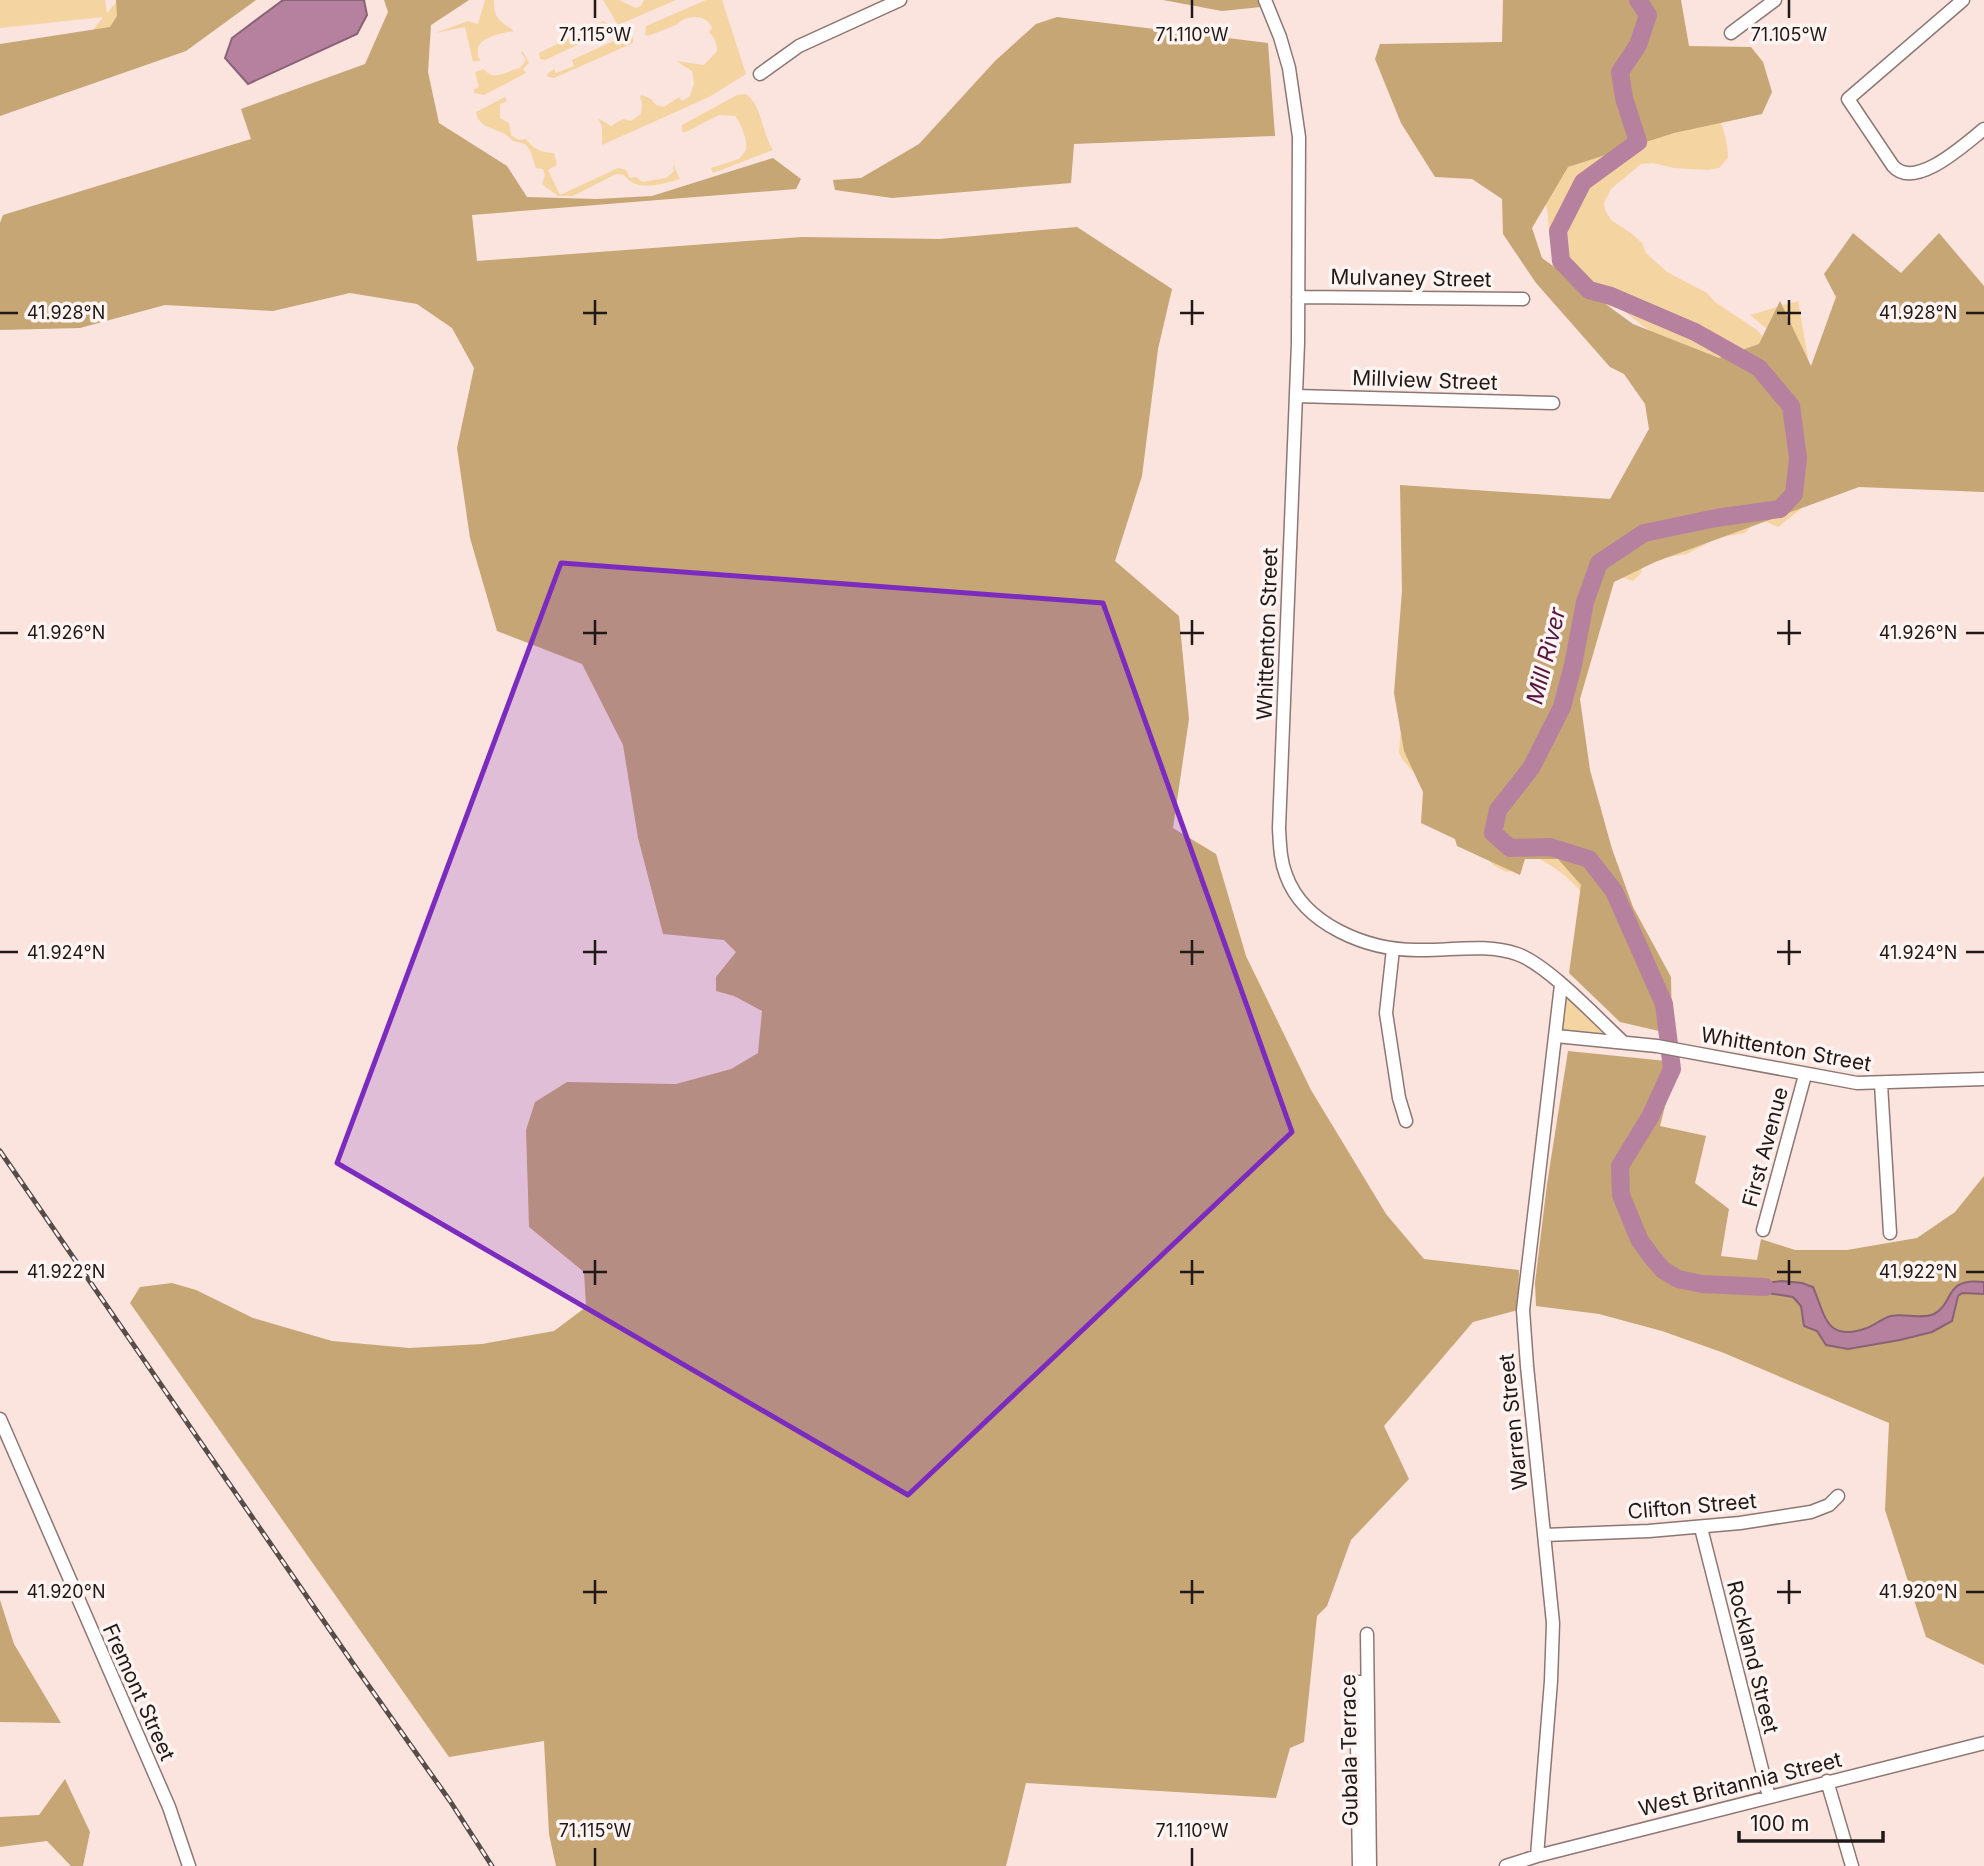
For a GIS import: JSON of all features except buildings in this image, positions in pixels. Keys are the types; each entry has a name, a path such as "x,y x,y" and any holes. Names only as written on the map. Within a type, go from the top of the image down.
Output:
{"street":[{"path":"760,74 799,46 900,0"},
{"name":"Whittenton Street","path":"1265,0 1285,52 1298,119 1300,196 1296,396 1279,828 1281,857 1292,888 1315,916 1359,940 1393,949 1506,951 1532,961 1623,1042"},
{"path":"1731,33 1775,0"},
{"path":"1963,0 1849,99 1897,170 1907,174 1917,174 1931,167 1984,129"},
{"name":"Mulvaney Street","path":"1298,296 1523,299"},
{"name":"Millview Street","path":"1296,396 1553,403"},
{"path":"1393,949 1386,1013 1399,1098 1406,1121"},
{"name":"Warren Street","path":"1537,1856 1553,1645 1523,1310 1561,985"},
{"name":"Whittenton Street","path":"1556,1036 1657,1046 1857,1083 1984,1079"},
{"name":"First Avenue","path":"1763,1230 1805,1075"},
{"path":"1881,1084 1890,1233"},
{"name":"Fremont Street","path":"0,1419 169,1807 189,1866"},
{"name":"Clifton Street","path":"1544,1535 1701,1528 1811,1512 1829,1505 1838,1496"},
{"name":"Rockland Street","path":"1701,1528 1769,1797"},
{"name":"Gubala Terrace","path":"1367,1634 1370,1866"},
{"name":"Gubala Terrace","path":"1359,1866 1356,1682 1367,1682"},
{"name":"West Britannia Street","path":"1506,1866 1984,1743"},
{"path":"1828,1781 1852,1866"}],"highlighted area":[{"path":"561,563 1103,603 1292,1132 908,1495 337,1163"}],"shaded area":[{"path":"0,0 105,0 107,13 118,0 202,0 83,43 103,17 0,28"},
{"path":"116,0 256,0 186,51 0,116 0,44 110,27 117,16"},
{"path":"283,0 364,0 367,15 357,34 248,84 225,58 232,38"},
{"path":"384,0 469,0 431,25 428,72 439,123 507,166 527,197 596,199 652,196 773,158 801,179 796,189 472,215 477,261 802,237 939,239 1077,227 1172,289 1158,349 1142,476 1115,561 1179,616 1189,719 1173,828 1216,854 1246,956 1311,1090 1386,1214 1424,1259 1519,1270 1518,1310 1473,1322 1384,1426 1409,1479 1351,1540 1327,1606 1317,1616 1304,1742 1290,1748 1276,1798 1026,1783 1006,1866 556,1866 549,1834 544,1741 449,1757 130,1303 140,1287 172,1283 196,1290 253,1318 332,1341 409,1348 482,1344 554,1331 586,1307 584,1272 529,1227 526,1130 535,1102 567,1082 676,1084 731,1069 758,1053 762,1011 734,996 716,991 716,977 736,952 724,940 663,934 638,838 623,745 582,664 497,631 470,538 457,448 474,368 452,328 417,304 350,293 273,311 165,305 80,328 0,330 0,223 3,215 251,139 241,109 365,64 388,12"},
{"path":"485,0 494,0 496,15 514,31 482,42 478,49 478,57 481,60 473,62 465,27 435,33 468,21 478,24"},
{"path":"603,0 619,0 636,8 641,6 644,0 676,0 618,25"},
{"path":"706,0 722,0 746,74 709,97 602,145 602,127 598,118 611,126 623,119 631,121 641,114 642,95 664,107 679,97 682,101 690,96 694,83 692,71 676,61 704,65 717,51 714,38 709,32 712,28 709,23 701,18 690,18 648,36 645,34 646,26"},
{"path":"1163,0 1258,0 1261,7 1222,11"},
{"path":"1503,0 1681,0 1689,46 1751,47 1763,62 1772,92 1762,114 1674,133 1568,167 1532,228 1542,258 1633,324 1719,358 1759,344 1780,301 1811,366 1836,297 1824,274 1853,233 1901,273 1939,233 1984,286 1984,492 1859,487 1655,562 1614,582 1580,699 1590,770 1612,849 1633,907 1671,977 1672,1034 1620,1022 1569,973 1581,885 1558,859 1525,859 1520,875 1457,846 1455,839 1421,823 1423,792 1404,751 1394,693 1402,591 1400,485 1610,499 1649,429 1645,404 1624,374 1610,367 1536,283 1503,234 1502,199 1472,179 1435,177 1401,123 1375,59 1380,44 1502,42"},
{"path":"1057,17 1268,43 1275,136 1074,144 1071,183 892,198 835,190 833,180 861,178 919,144 995,61 1036,24"},
{"path":"604,21 609,28 603,33 545,60 540,59 539,53"},
{"path":"629,34 633,43 554,78 548,77 547,74 554,69 556,73 574,66 572,60"},
{"path":"521,52 529,63 523,69 526,73 484,95 474,93 474,89 479,87 475,72 484,69 497,75 520,68 526,60"},
{"path":"1676,57 1718,116 1727,143 1728,158 1719,168 1708,170 1641,164 1611,189 1604,203 1605,210 1611,220 1642,243 1646,253 1667,272 1707,293 1715,302 1757,330 1801,381 1801,509 1778,527 1758,518 1745,533 1717,538 1687,554 1643,561 1641,573 1633,581 1613,574 1578,694 1582,778 1601,807 1602,830 1609,858 1621,874 1623,885 1584,896 1560,872 1531,855 1524,857 1513,871 1506,872 1493,865 1402,759 1399,752 1403,703 1650,527 1650,331 1617,306 1602,307 1578,291 1560,252 1550,239 1543,196 1515,157"},
{"path":"746,94 759,112 773,150 713,173 711,168 739,159 746,150 745,137 737,119 735,116 719,115 686,132 682,132 682,125 737,95"},
{"path":"505,97 507,101 500,104 500,118 509,123 511,135 519,140 526,139 538,150 554,153 557,165 548,170 560,195 618,168 626,170 630,178 636,177 642,182 666,178 674,171 673,164 680,179 650,186 636,184 624,175 616,174 573,196 558,196 542,184 545,175 543,169 536,168 525,144 513,141 478,119 476,112"},
{"path":"1798,301 1809,364 1750,315"},
{"path":"1565,997 1606,1033 1562,1030"},
{"path":"1568,1051 1676,1062 1660,1126 1706,1136 1695,1183 1729,1209 1721,1256 1757,1260 1761,1239 1795,1250 1847,1250 1917,1238 1955,1212 1984,1176 1984,1665 1926,1637 1885,1510 1889,1423 1724,1353 1662,1331 1599,1314 1536,1306 1535,1283 1547,1184"},
{"path":"1782,1281 1813,1287 1824,1316 1835,1329 1843,1332 1867,1328 1891,1316 1934,1314 1962,1283 1984,1282 1984,1294 1962,1293 1958,1296 1952,1321 1932,1332 1848,1349 1826,1345 1817,1331 1804,1326 1801,1306 1793,1297 1731,1287"},
{"path":"0,1600 14,1644 61,1723 0,1722"},
{"path":"65,1779 90,1832 83,1866 71,1866 47,1841 0,1847 0,1817 39,1815"}],"waterway":[{"name":"Mill River","path":"1638,0 1648,15 1638,45 1620,72 1624,98 1638,142 1583,182 1558,231 1561,261 1589,290 1611,296 1695,332 1759,368 1791,406 1798,458 1794,494 1780,509 1716,518 1644,533 1599,563 1585,602 1562,707 1531,768 1498,810 1493,833 1510,848 1550,847 1589,859 1614,891 1664,1004 1672,1069 1650,1117 1620,1166 1621,1195 1639,1239 1663,1270 1678,1279 1702,1284 1765,1287"}],"railway":[{"path":"0,1151 450,1801 492,1866"}]}
